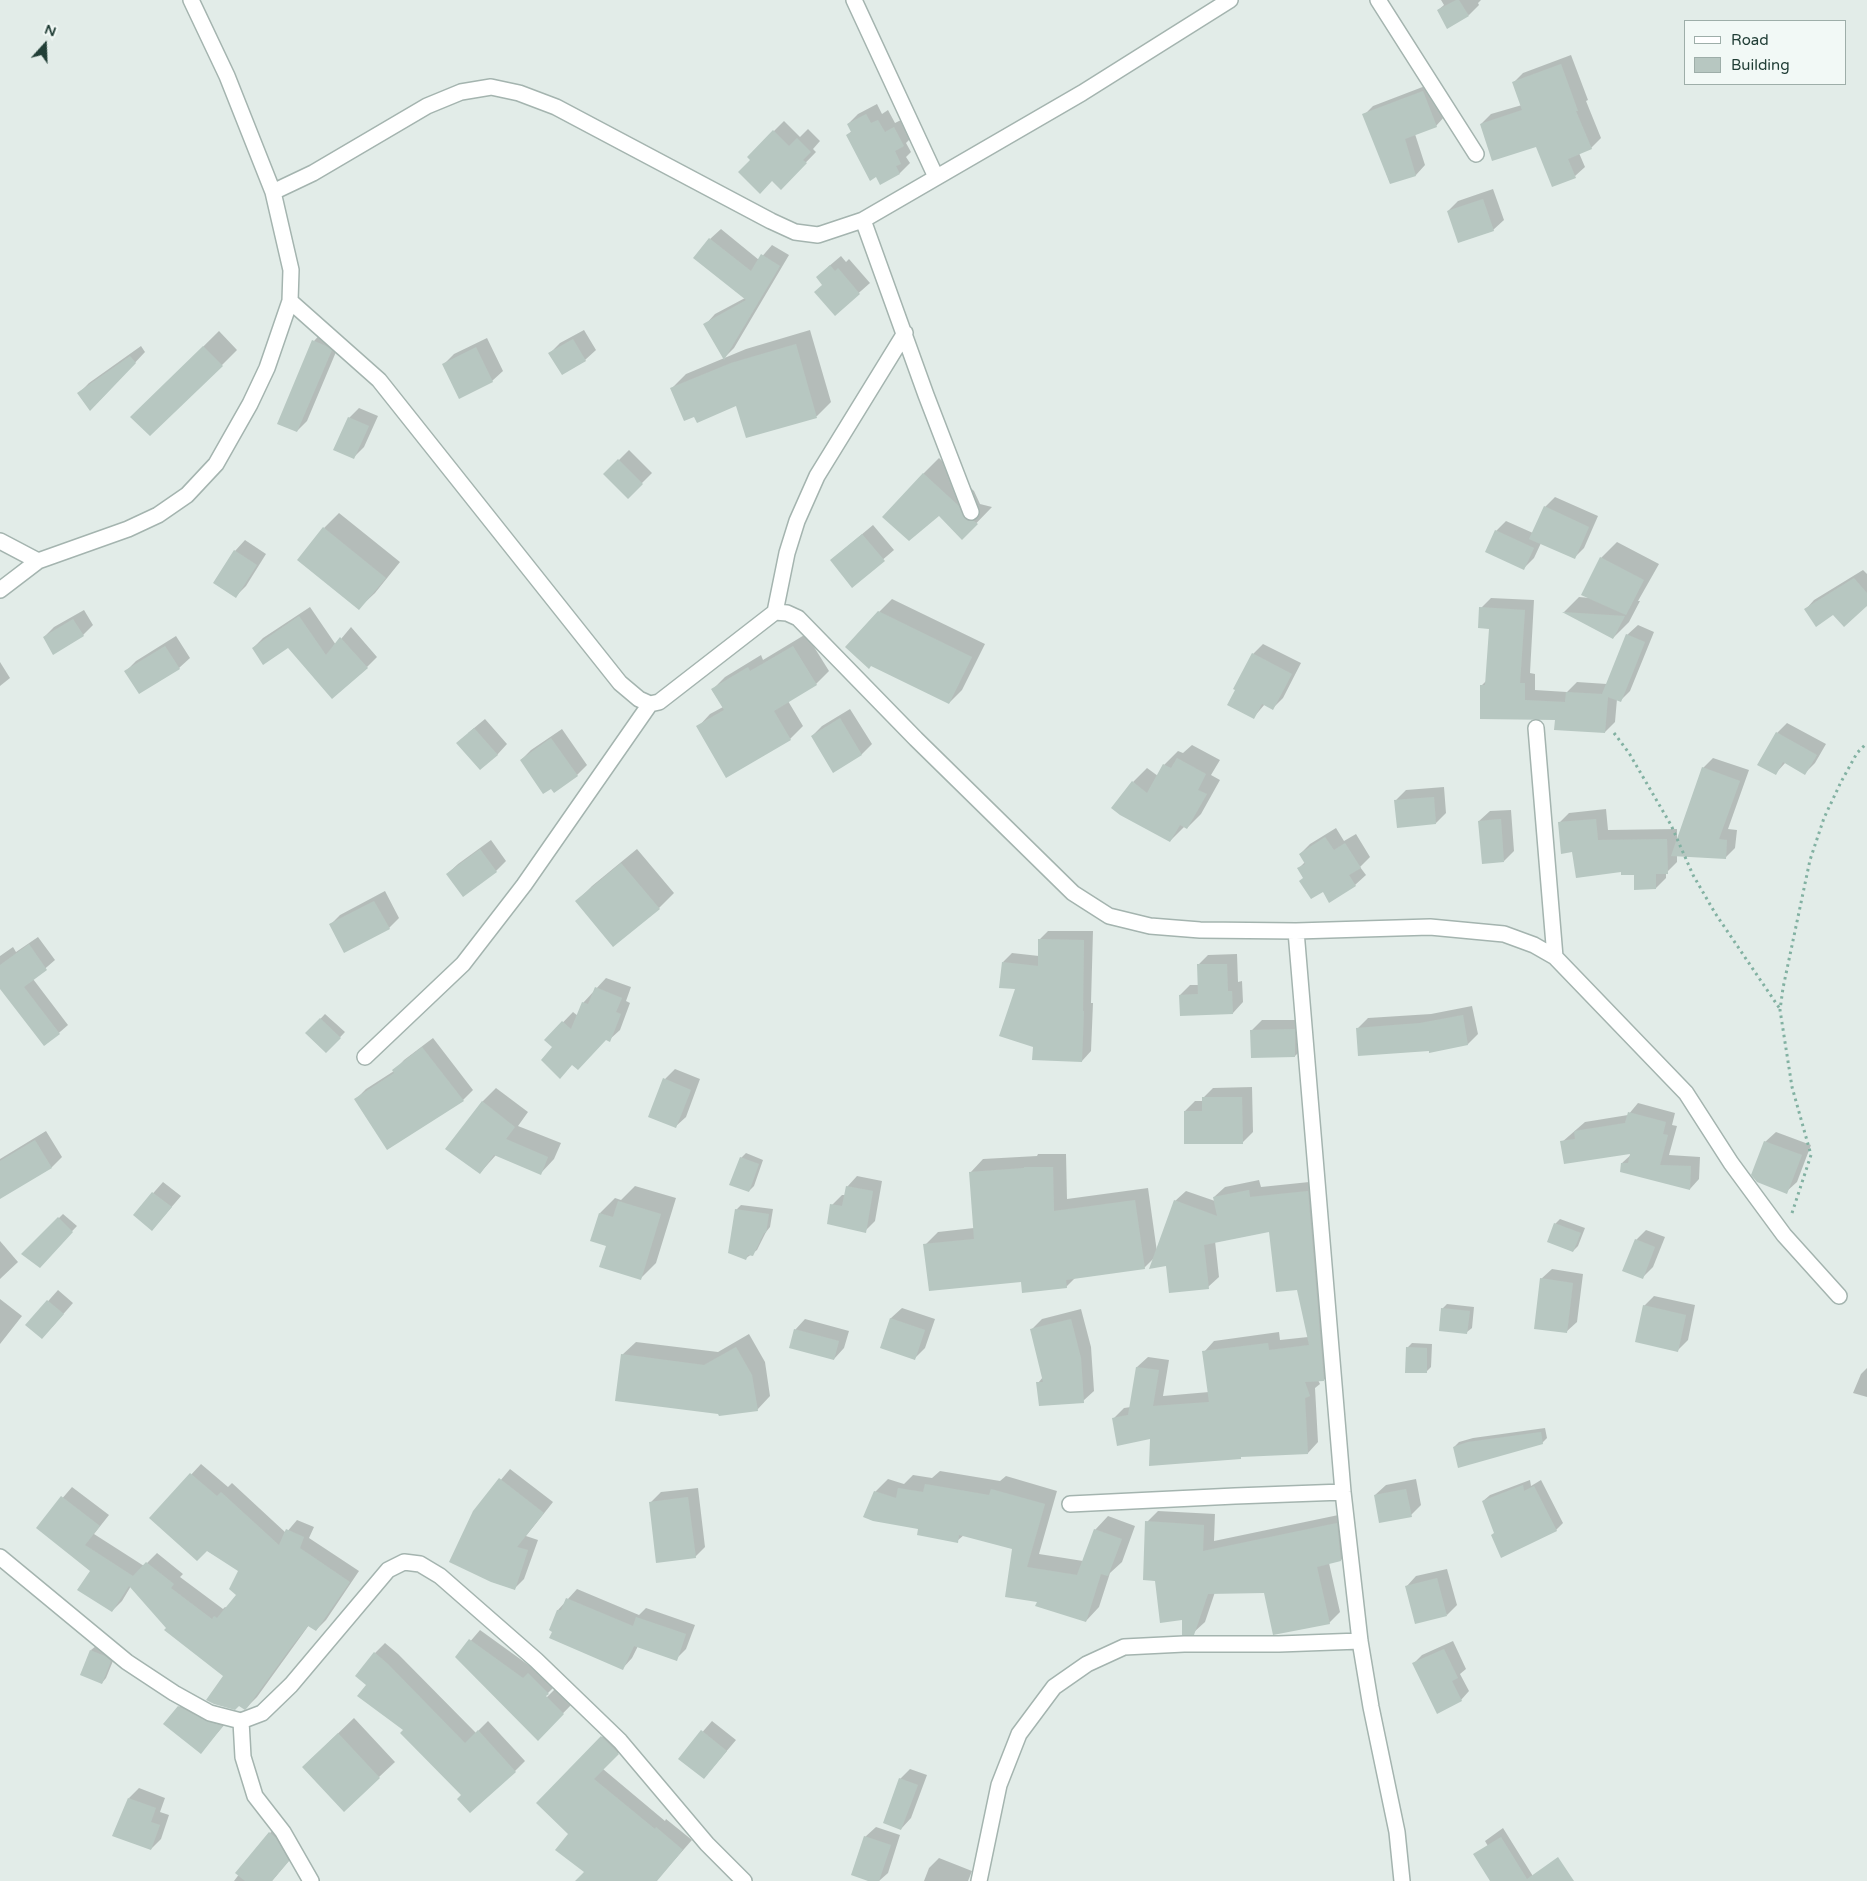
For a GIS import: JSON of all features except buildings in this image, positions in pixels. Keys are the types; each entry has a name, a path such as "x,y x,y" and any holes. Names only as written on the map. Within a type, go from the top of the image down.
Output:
{"street":[{"path":"0,590 38,561 128,529 158,515 187,495 216,464 246,412 267,368 290,301 291,270 273,192 227,76 192,0"},
{"path":"854,0 936,178"},
{"path":"273,192 313,173 428,106 461,92 491,87 519,93 556,107 771,221 795,232 818,235 863,220 1082,93 1230,0"},
{"path":"1378,0 1476,154"},
{"path":"863,220 926,395 971,512"},
{"path":"290,301 379,380 620,683 639,699 650,704 659,702 671,694 775,612 787,553 795,529 818,476 905,333"},
{"path":"0,541 38,561"},
{"path":"775,612 787,613 798,618 916,739 1073,893 1109,916 1150,926 1200,930 1296,931 1430,926 1504,934 1534,945 1555,957 1686,1093 1732,1163 1784,1235 1839,1296"},
{"path":"365,1057 463,964 524,885 650,704"},
{"path":"1536,728 1555,957"},
{"path":"1296,931 1343,1492 1360,1640 1371,1707 1397,1832 1402,1881"},
{"path":"1070,1504 1343,1492"},
{"path":"0,1557 127,1662 174,1693 210,1713 241,1721 262,1713 291,1684 388,1570 404,1562 420,1564 440,1576 550,1673 620,1741 708,1844 744,1881"},
{"path":"979,1881 999,1785 1020,1734 1054,1687 1087,1664 1124,1647 1184,1644 1279,1644 1360,1640"},
{"path":"241,1721 243,1757 255,1796 283,1832 311,1881"}],"path":[{"path":"1614,733 1629,753 1671,825 1693,875 1715,913 1780,1010"},
{"path":"1784,1235 1811,1155 1792,1087 1780,1010 1783,988 1810,860 1824,818 1857,754 1867,743"}]}
